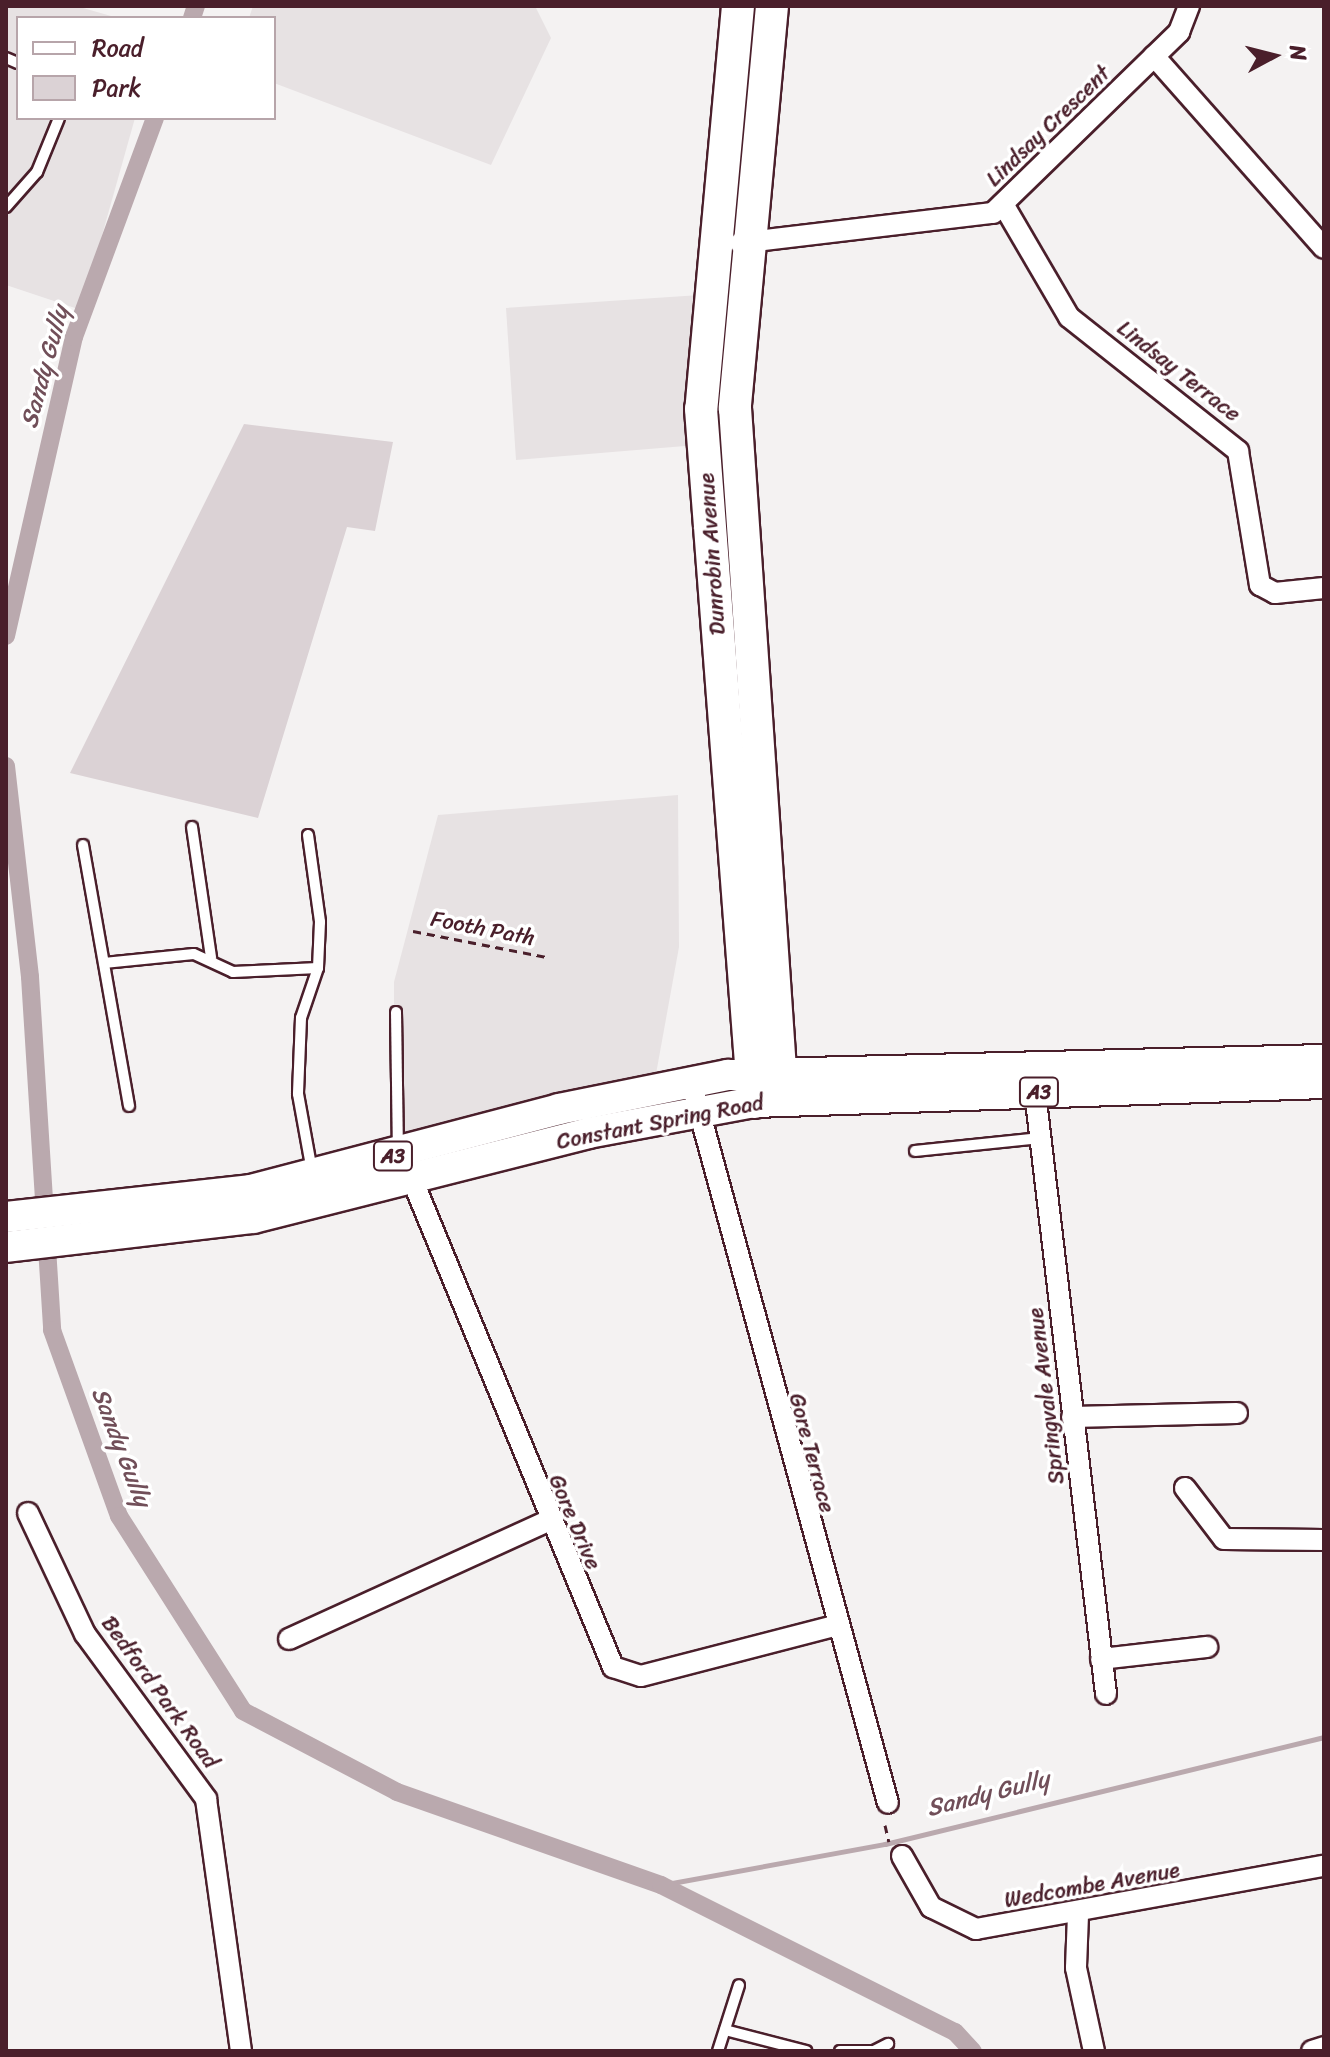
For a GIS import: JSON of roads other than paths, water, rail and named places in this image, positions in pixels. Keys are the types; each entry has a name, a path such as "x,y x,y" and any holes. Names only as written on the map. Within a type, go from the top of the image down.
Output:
{"highway":[{"name":"Dunrobin Avenue","path":"738,6 701,409 766,1087"},
{"name":"Dunrobin Avenue","path":"766,1087 735,408 772,6"}],"main road":[{"name":"Constant Spring Road","path":"8,1232 99,1207 405,1167 697,1112 766,1087 1324,1060"},
{"name":"Constant Spring Road","path":"8,1232 103,1237 253,1218 405,1167 691,1081 766,1087 1035,1092 1324,1083"}],"street":[{"name":"Lindsay Crescent","path":"717,237 748,245 980,218 1003,204 1179,32 1189,6"},
{"path":"1154,56 1324,248"},
{"name":"Lindsay Terrace","path":"1003,204 1069,317 1238,451 1260,585 1275,593 1324,588"},
{"name":"Gore Terrace","path":"691,1081 835,1626 888,1803"},
{"name":"Springvale Avenue","path":"1035,1092 1106,1694"},
{"name":"Gore Drive","path":"405,1167 607,1659 621,1673 641,1676 835,1626"},
{"path":"1072,1417 1237,1413"},
{"path":"1185,1488 1224,1539 1324,1540"},
{"name":"Bedford Park Road","path":"28,1513 85,1634 206,1799 241,2051"},
{"path":"289,1639 548,1521"},
{"path":"1101,1659 1207,1647"},
{"name":"Wedcombe Avenue","path":"902,1856 931,1907 957,1924 976,1929 1078,1915 1324,1866"},
{"path":"1078,1915 1076,1968 1094,2051"},
{"path":"1312,2051 1324,2047"}],"lane":[{"path":"6,207 37,172 58,120"},
{"path":"192,827 211,958"},
{"path":"308,835 318,968 301,1018 298,1094 313,1177"},
{"path":"83,845 129,1106"},
{"path":"104,963 211,958 242,973 318,968"},
{"path":"396,1012 405,1167"},
{"path":"915,1151 1040,1138"},
{"path":"718,2051 739,1985"},
{"path":"725,2030 806,2051"},
{"path":"840,2051 873,2051 888,2044"}],"waterway":[{"name":"Sandy Gully","path":"193,16 196,6"},
{"name":"Sandy Gully","path":"6,636 74,337 154,120"},
{"name":"Sandy Gully","path":"6,766 30,977 52,1330 119,1516 243,1711 397,1792 661,1885 955,2032 973,2051"},
{"name":"Sandy Gully","path":"661,1885 885,1844 1324,1737"}]}
